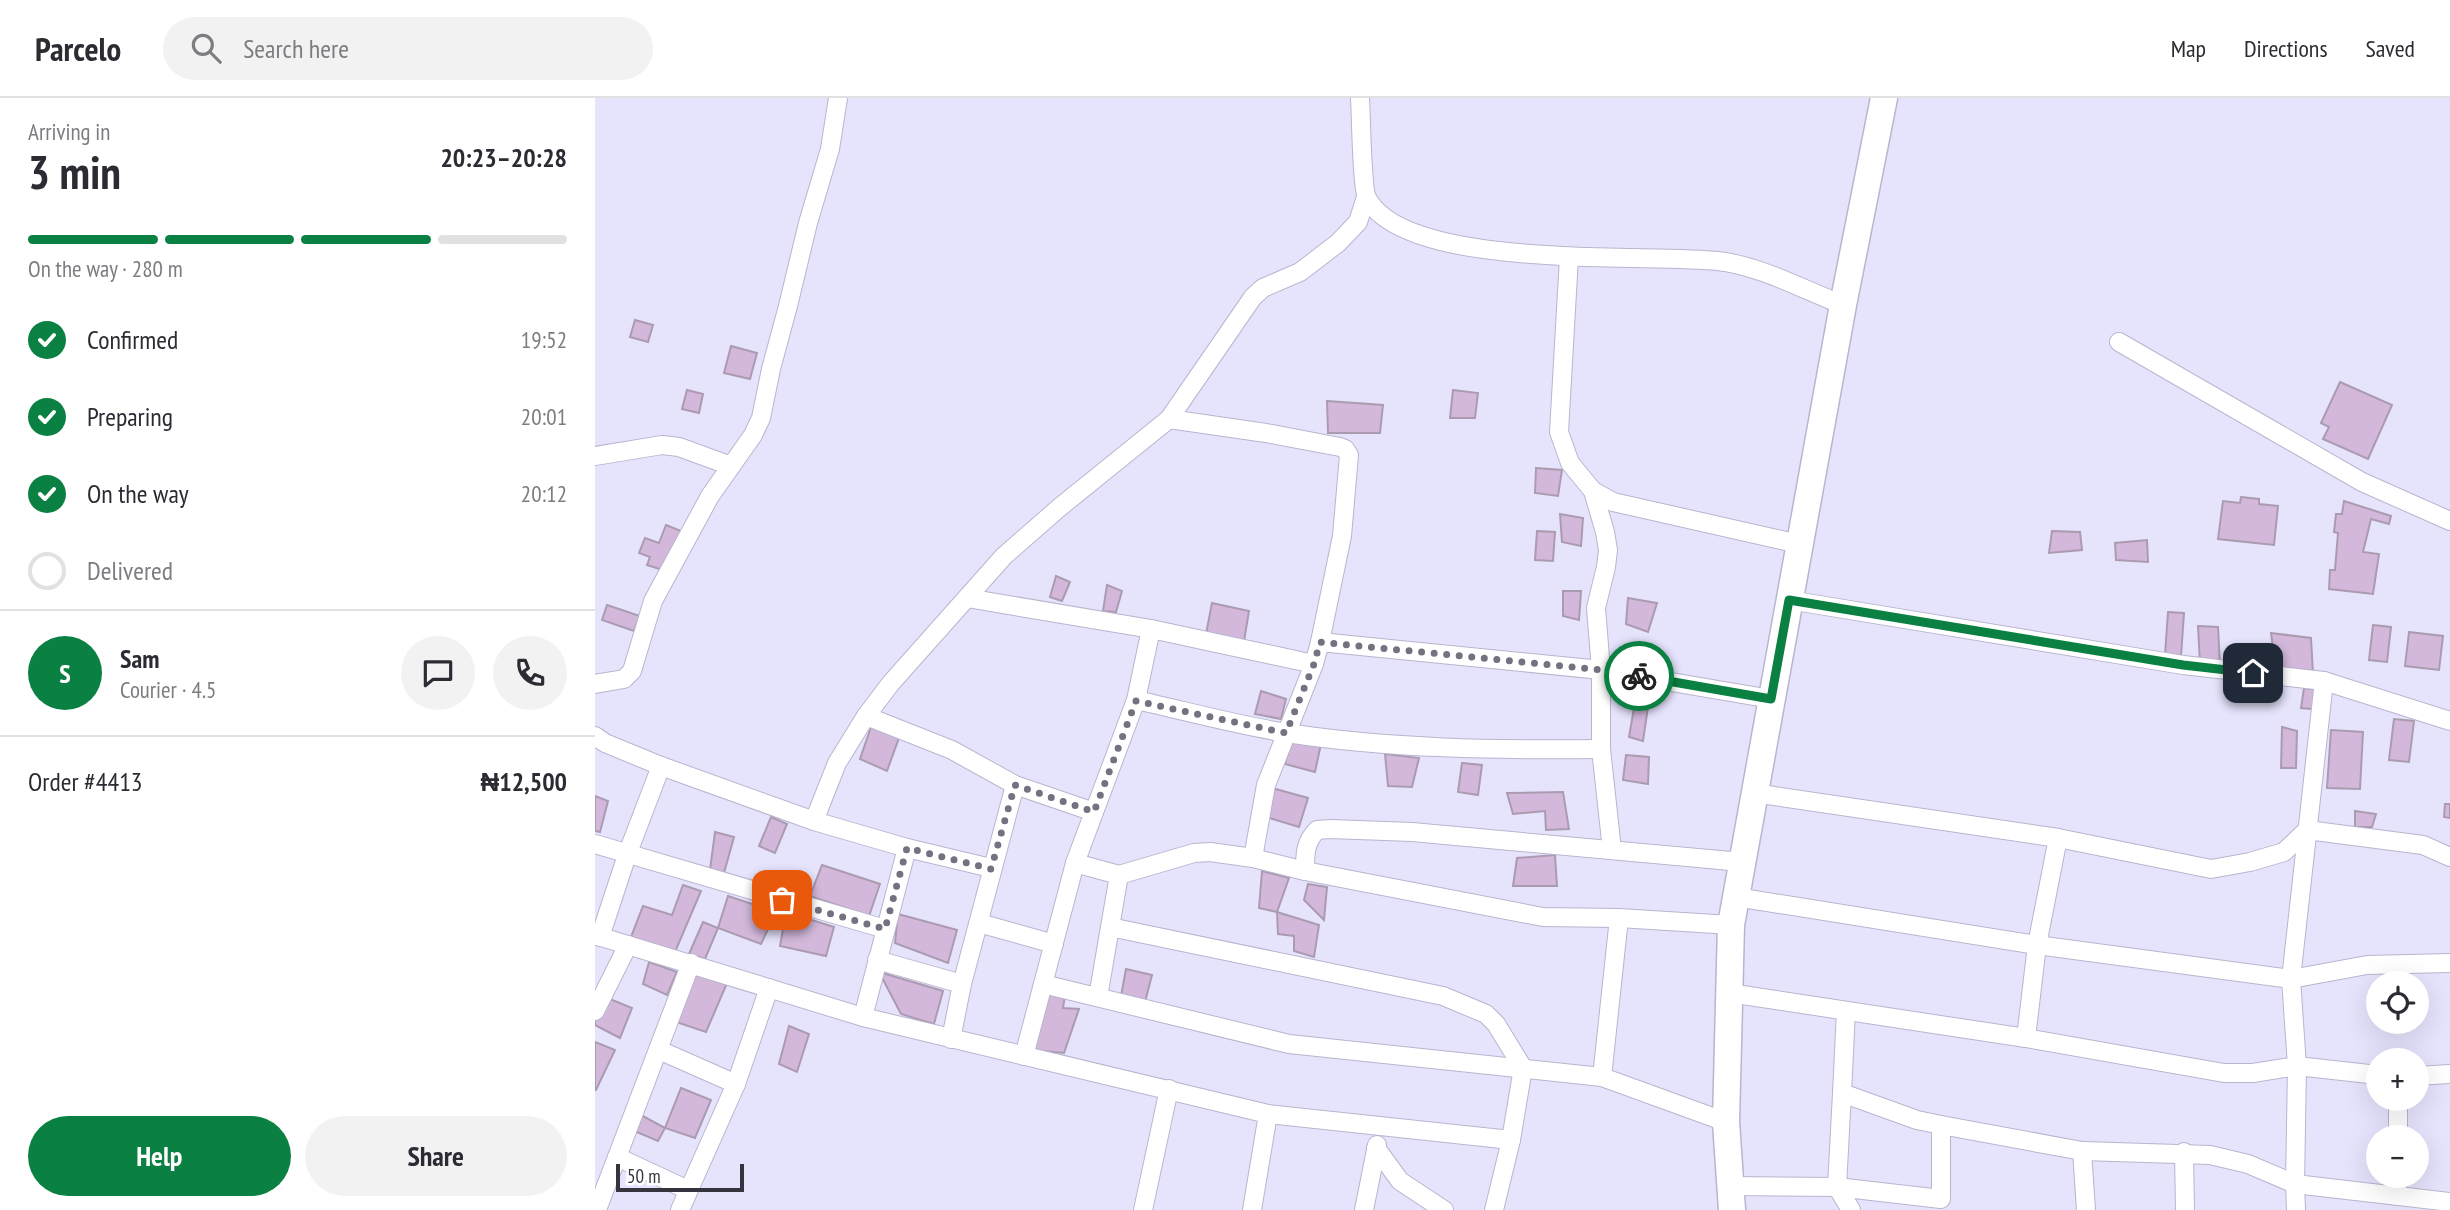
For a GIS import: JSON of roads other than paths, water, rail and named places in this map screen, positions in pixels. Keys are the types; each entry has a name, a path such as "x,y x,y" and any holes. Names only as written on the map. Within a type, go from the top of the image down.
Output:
{"street":[{"path":"595,684 624,679 632,671 653,601 710,496 753,435 761,418 807,223 830,149 838,98"},
{"path":"814,821 837,763 866,716 891,683 1004,556 1169,419 1263,288 1300,272 1318,260 1358,222 1366,197 1360,98"},
{"path":"1884,98 1843,305 1731,925 1726,1122 1731,1198 1837,1187 1943,1205 1941,1125"},
{"path":"1366,197 1383,217 1424,237 1458,246 1569,257 1721,261 1761,272 1843,305"},
{"path":"1358,222 1383,217"},
{"path":"1569,257 1559,432 1570,463 1593,491 1613,502 1799,544"},
{"path":"2119,342 2362,482 2450,522"},
{"path":"1169,419 1266,433 1341,447 1348,452 1342,536 1320,642 1314,664 1266,785 1253,858"},
{"path":"595,456 662,445 679,447 731,467"},
{"path":"1593,491 1608,550 1597,608 1601,670 1601,749 1612,850"},
{"path":"967,598 1151,629 1314,664"},
{"path":"1789,600 2183,665 2323,681 2450,722"},
{"path":"1024,1056 1075,863 1136,701 1151,629"},
{"path":"1320,642 1601,670 1771,699"},
{"path":"2296,1210 2297,1066 2291,979 2323,681"},
{"path":"1136,701 1286,733 1387,744 1500,750 1601,749"},
{"path":"866,716 952,750 1015,785 1094,812"},
{"path":"595,736 605,743 661,766 814,821 991,869"},
{"path":"661,766 598,936 863,1017 1268,1114 1511,1140"},
{"path":"951,1039 961,984 1015,785"},
{"path":"1754,793 2057,838 2211,869 2284,852 2307,830"},
{"path":"1305,871 1305,849 1317,830 1412,832 1742,862"},
{"path":"2307,830 2423,845 2450,857"},
{"path":"2026,1038 2037,945 2057,838"},
{"path":"595,844 885,929"},
{"path":"863,1017 907,848"},
{"path":"1075,863 1118,874 1194,853 1210,852 1253,858 1305,871 1543,917 1619,918 1731,925"},
{"path":"1098,997 1118,874"},
{"path":"1736,897 2037,945 2291,979 2367,965 2450,964"},
{"path":"1602,1077 1619,918"},
{"path":"979,923 1054,944"},
{"path":"1110,927 1443,996 1486,1014 1496,1024 1523,1068 1511,1140 1494,1210"},
{"path":"595,1011 628,945"},
{"path":"877,960 961,984"},
{"path":"601,1208 617,1157 691,963"},
{"path":"1044,984 1289,1044 1602,1077 1726,1122"},
{"path":"680,1210 736,1084 769,988"},
{"path":"1728,993 2026,1038 2224,1073 2253,1073 2297,1066 2366,1074"},
{"path":"1846,1011 1837,1187 1851,1210"},
{"path":"659,1050 736,1084"},
{"path":"2429,1075 2450,1074"},
{"path":"1143,1210 1169,1089"},
{"path":"1842,1093 1917,1121 2082,1151 2184,1152 2210,1155 2248,1164 2295,1184 2450,1202"},
{"path":"1252,1210 1268,1114"},
{"path":"1364,1210 1380,1127"},
{"path":"1376,1147 1399,1181 1444,1210"},
{"path":"2082,1151 2086,1210"},
{"path":"2184,1152 2185,1210"},
{"path":"617,1157 688,1190"},
{"path":"2397,1188 2397,1196"}]}
